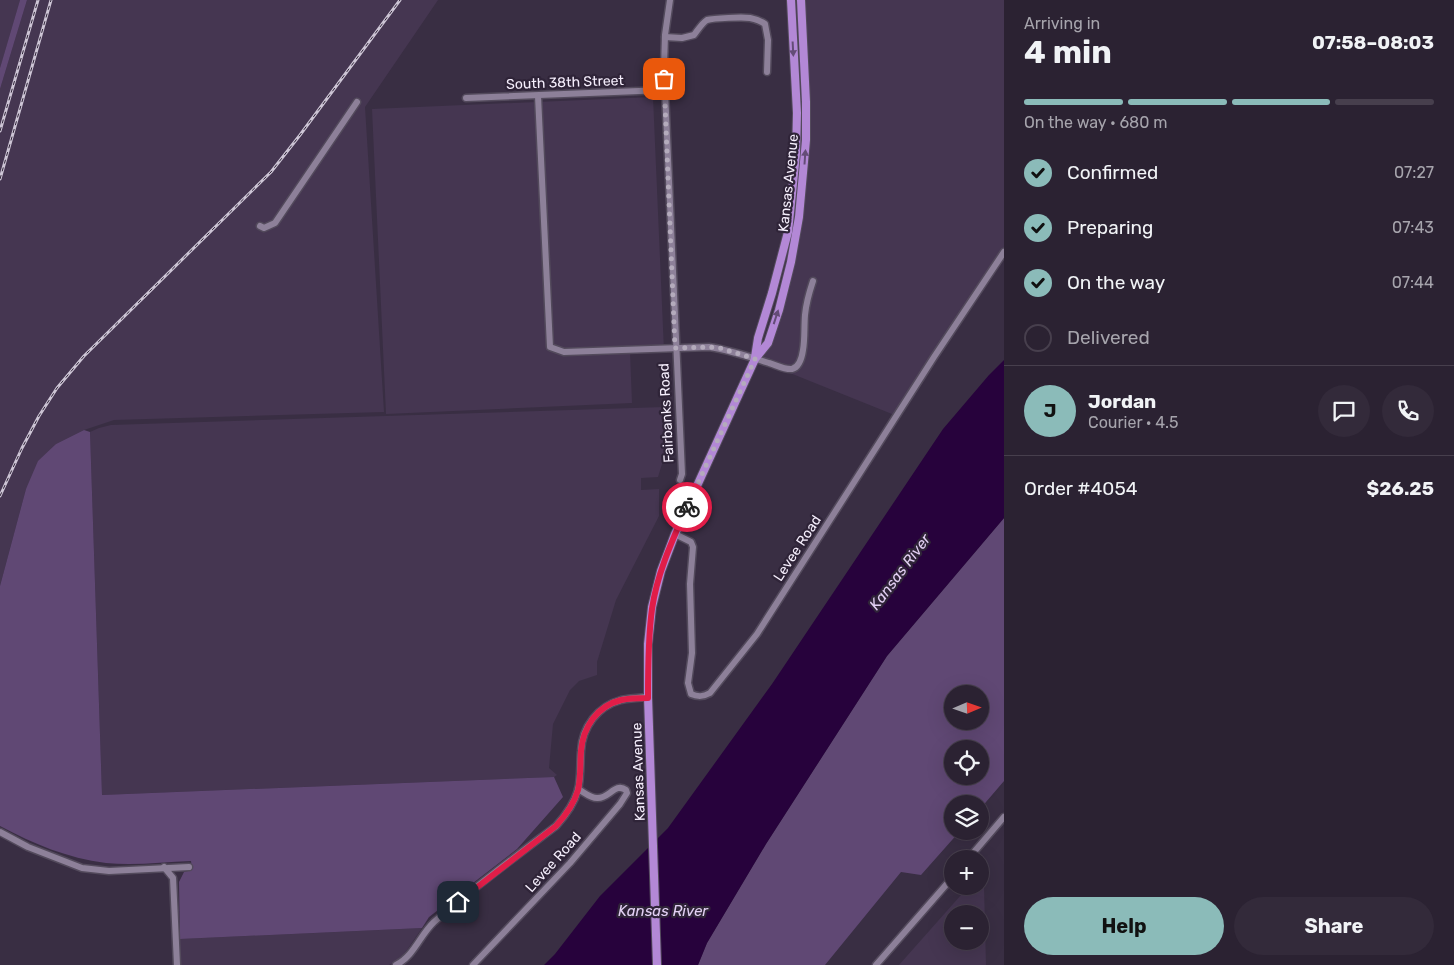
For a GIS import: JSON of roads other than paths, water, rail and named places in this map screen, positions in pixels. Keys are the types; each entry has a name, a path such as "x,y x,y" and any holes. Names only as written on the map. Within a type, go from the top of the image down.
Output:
{"main road":[{"name":"Kansas Avenue","path":"755,359 758,338 788,232 796,154 797,113 791,0"},
{"name":"Kansas Avenue","path":"657,965 648,698 648,644 652,607 661,571 675,534 755,359 768,343 779,310 791,262 799,217 806,140 801,0"}],"street":[{"name":"Fairbanks Road","path":"670,0 665,37 664,90 682,474 680,480"},
{"path":"665,37 682,38 694,35 707,20 751,18 761,21 765,24 768,40 767,72"},
{"name":"South 38th Street","path":"466,98 664,90"},
{"path":"538,96 550,347 564,352 715,348 789,369 793,368 802,357 806,303 813,281"},
{"path":"260,226 264,228 275,223 357,102"},
{"name":"Levee Road","path":"675,534 691,542 693,547 690,584 692,653 688,683 691,694 700,697 710,693 757,634 934,357 1004,252"},
{"path":"396,965 409,956 424,933 444,914 556,826 570,809 578,789 584,734 594,717 611,703 623,699 648,698"},
{"name":"Levee Road","path":"473,965 570,863 620,804 627,793 626,790 620,787 599,799 578,789"},
{"path":"976,850 1004,817"},
{"path":"0,832 28,847 82,868 109,871 189,867"},
{"path":"164,867 173,878 177,965"},
{"path":"876,965 944,887"}],"water":[{"name":"Kansas River","path":"1004,360 1004,518 887,656 766,844 707,943 698,965 544,965 555,954 600,896 668,828 772,684 943,429"}],"railway":[{"path":"0,131 38,0"},
{"path":"0,179 51,0"},
{"path":"0,496 22,448 57,388 84,356 271,172 400,0"}]}
